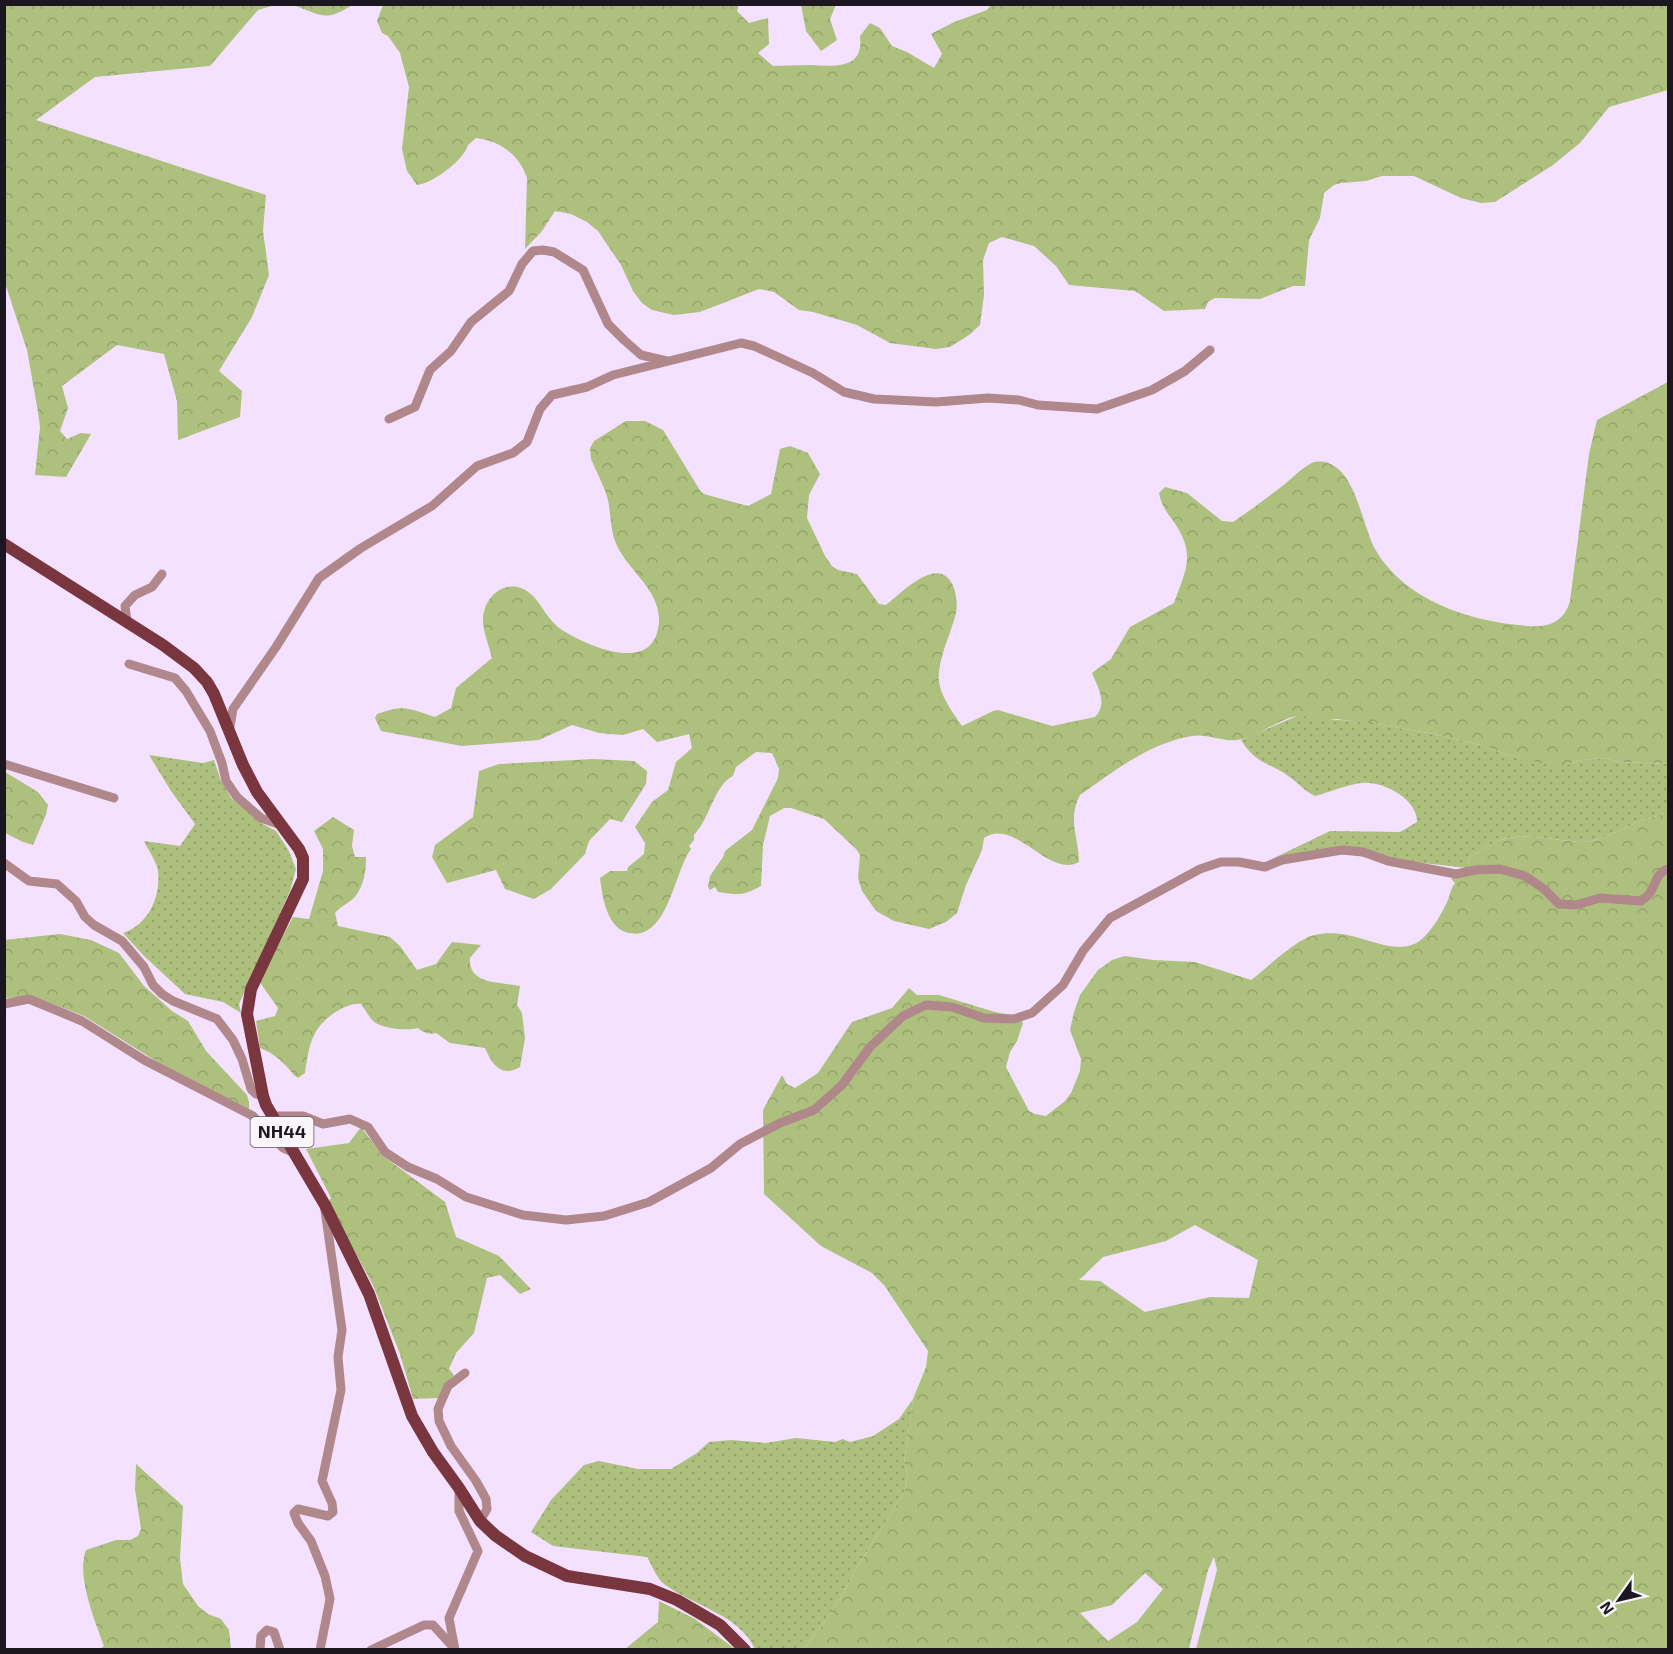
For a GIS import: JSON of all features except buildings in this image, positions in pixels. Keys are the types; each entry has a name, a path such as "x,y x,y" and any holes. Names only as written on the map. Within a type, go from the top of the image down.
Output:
{"main road":[{"name":"NH44","path":"4,544 127,622 194,668 207,682 257,792 299,849 303,858 303,879 251,989 248,1004 247,1014 263,1096 272,1116 325,1204 369,1294 412,1416 433,1452 480,1521 496,1536 525,1556 567,1576 650,1589 677,1600 720,1624 745,1650"}],"street":[{"path":"389,419 415,407 430,370 451,351 471,322 509,291 522,264 533,251 554,252 584,270 608,324 641,354 667,361"},
{"path":"229,734 233,709 276,647 319,578 361,548 432,506 477,466 513,453 527,442 540,410 552,395 586,387 613,375 741,343 754,346 813,373 844,392 874,399 936,402 988,398 1019,400 1038,405 1096,409 1152,390 1185,371 1210,350"},
{"path":"127,622 125,606 135,595 152,586 162,574"},
{"path":"129,664 175,678 186,691 210,731 226,781 237,797 261,818 284,826"},
{"path":"4,764 114,798"},
{"path":"272,1116 303,1116 323,1124 350,1119 368,1127 385,1152 408,1167 437,1179 466,1197 523,1215 566,1220 604,1216 649,1202 711,1168 740,1144 780,1123 814,1110 842,1085 870,1047 903,1016 926,1005 952,1007 984,1018 1014,1019 1032,1013 1063,985 1083,951 1110,918 1200,869 1221,862 1239,862 1265,867 1282,860 1342,850 1364,852 1388,861 1456,874 1474,870 1500,869 1525,876 1544,889 1559,904 1575,905 1600,898 1641,901 1650,893 1664,870 1668,869"},
{"path":"4,863 29,881 57,884 76,901 85,917 94,925 122,941 144,967 153,985 162,994 173,1001 217,1019 237,1050 250,1089 255,1094 263,1096"},
{"path":"4,1004 29,999 82,1021 144,1060 253,1116 283,1148 296,1154"},
{"path":"320,1650 330,1599 325,1576 311,1541 294,1513 298,1509 328,1516 333,1512 332,1503 322,1481 341,1389 338,1357 342,1330 325,1204"},
{"path":"465,1373 448,1386 438,1409 439,1421 451,1446 486,1499 487,1509 480,1521"},
{"path":"455,1649 449,1618 478,1551 459,1511 459,1488"},
{"path":"371,1650 424,1625 433,1625 455,1649"},
{"path":"261,1650 261,1636 267,1630 274,1632 280,1650"}],"green space":[{"path":"5,4 275,5 258,10 210,66 95,77 36,120 266,195 263,231 269,275 252,317 219,371 242,391 240,417 178,440 177,401 164,354 117,345 62,386 68,408 60,431 67,439 81,433 91,434 66,477 35,475 40,427 38,412 27,350 5,283"},
{"path":"292,5 352,5 334,14 322,15"},
{"path":"383,5 739,5 737,11 749,23 768,18 769,44 758,53 773,66 846,64 857,55 860,36 870,23 880,28 892,46 934,68 942,54 931,34 954,22 987,10 991,5 1668,5 1668,90 1609,107 1580,143 1553,165 1495,202 1481,203 1461,198 1414,176 1382,176 1366,181 1334,185 1324,193 1320,218 1309,240 1305,286 1293,286 1260,299 1215,298 1208,302 1205,309 1164,311 1135,291 1069,285 1056,266 1034,246 1002,237 989,243 983,260 984,295 980,325 950,347 936,349 890,343 857,325 799,310 774,292 759,289 700,312 674,315 652,310 642,303 633,291 621,265 598,231 571,214 555,211 542,231 525,249 527,178 514,156 493,142 476,138 447,170 417,185 407,171 402,149 409,87 400,53 388,36 382,33 377,21"},
{"path":"801,5 836,5 830,19 837,40 821,51 806,31"},
{"path":"1668,382 1668,764 1620,762 1603,758 1555,766 1517,758 1480,745 1377,724 1374,721 1369,723 1302,716 1292,717 1236,740 1192,736 1147,751 1080,795 1074,813 1079,862 1068,865 1056,862 1008,835 996,834 984,838 982,850 966,885 957,913 946,922 929,929 894,921 876,911 862,891 858,878 860,855 856,849 824,819 791,808 784,808 770,816 763,845 761,886 740,894 718,892 715,887 710,890 708,887 710,876 725,851 752,830 778,778 779,769 772,753 756,752 736,767 733,776 722,786 694,835 694,840 689,846 691,849 667,905 650,929 638,934 623,931 613,922 606,907 600,878 610,871 627,871 628,867 644,854 645,843 635,827 652,802 668,790 676,762 692,748 689,734 657,742 643,729 623,735 599,733 572,725 539,740 462,746 381,731 375,718 377,714 401,708 412,709 435,717 451,708 456,688 492,658 485,636 484,612 492,596 507,587 524,589 536,599 549,618 562,630 601,648 630,653 643,650 652,643 658,629 659,616 656,604 644,582 627,562 615,541 607,496 591,459 590,448 594,441 626,421 645,421 663,430 701,492 748,506 771,494 780,449 790,446 808,453 820,474 809,495 807,518 832,566 838,570 857,574 879,604 886,605 909,586 928,575 936,573 944,575 951,582 957,609 942,657 939,679 946,700 962,726 998,710 1052,726 1095,717 1099,712 1101,701 1092,673 1111,659 1130,627 1174,603 1185,571 1187,553 1181,534 1161,501 1159,493 1165,487 1187,493 1222,521 1233,522 1307,466 1316,462 1328,463 1338,468 1352,488 1375,549 1403,582 1421,595 1441,606 1485,620 1535,626 1554,622 1564,614 1570,601 1589,454 1597,420"},
{"path":"1310,715 1333,720 1374,721 1377,724 1480,745 1517,758 1564,766 1581,760 1603,758 1620,762 1668,764 1668,811 1605,837 1589,841 1507,838 1470,857 1467,868 1316,851 1268,861 1330,831 1400,832 1417,822 1412,806 1405,799 1379,785 1355,784 1315,796 1284,773 1258,759 1241,740 1297,716"},
{"path":"149,755 203,763 214,760 221,781 232,799 263,824 276,831 289,851 296,869 290,891 239,1004 241,1013 223,1002 185,994 123,933 132,929 146,917 155,900 158,881 157,867 144,841 180,846 195,824"},
{"path":"594,759 634,761 647,771 646,784 622,822 610,819 589,841 585,854 551,889 534,899 505,889 496,870 447,883 432,857 435,845 473,817 479,771 499,764"},
{"path":"5,772 38,792 48,805 33,845 5,833"},
{"path":"1668,811 1668,1649 1196,1649 1217,1570 1214,1557 1208,1570 1189,1649 804,1649 838,1602 854,1572 904,1493 908,1474 904,1463 913,1399 926,1367 928,1351 884,1285 872,1273 821,1246 764,1194 763,1110 782,1075 787,1084 795,1088 818,1073 852,1022 892,1008 909,988 917,995 939,995 995,1012 1017,1016 1023,1023 1006,1067 1029,1111 1046,1116 1065,1101 1080,1071 1081,1059 1070,1030 1080,995 1098,970 1112,960 1125,956 1195,962 1251,980 1291,948 1308,937 1318,934 1342,934 1383,945 1404,947 1422,939 1433,926 1455,883 1451,879 1467,868 1470,857 1498,841 1518,837 1540,837 1589,841","holes":["1195,1225 1258,1260 1249,1298 1210,1297 1145,1312 1100,1281 1079,1280 1103,1257 1166,1241","1145,1573 1163,1589 1137,1622 1108,1641 1080,1613 1112,1605"]},
{"path":"333,817 354,830 352,846 355,857 366,857 365,873 360,889 354,898 335,913 338,926 390,937 400,946 417,970 436,964 452,942 481,945 470,958 474,973 487,981 520,986 517,1005 522,1013 525,1038 520,1067 508,1071 498,1068 485,1048 450,1043 436,1033 426,1033 418,1028 401,1029 382,1026 373,1021 361,1004 341,1009 320,1025 312,1039 305,1073 298,1078 279,1059 260,1048 256,1021 275,1016 278,1008 259,981 293,917 309,919 323,871 323,849 314,831"},
{"path":"60,934 91,940 119,953 144,986 172,1011 188,1021 206,1051 247,1095 249,1109 183,1078 84,1016 35,997 5,998 4,940"},
{"path":"361,1127 382,1155 445,1202 456,1237 499,1256 531,1289 520,1294 500,1275 487,1278 474,1333 456,1353 449,1369 454,1375 438,1398 413,1399 400,1354 373,1285 328,1203 331,1198 306,1149 349,1143"},
{"path":"913,1399 904,1463 908,1474 904,1493 854,1572 838,1602 804,1649 755,1649 748,1637 727,1619 661,1582 647,1557 553,1546 531,1532 551,1500 584,1465 599,1461 638,1469 671,1469 697,1453 709,1442 731,1440 766,1443 796,1438 835,1442 843,1439 850,1442 873,1436 899,1419"},
{"path":"136,1464 183,1506 180,1558 183,1584 198,1606 208,1614 221,1619 229,1630 231,1649 100,1649 104,1646 88,1598 83,1572 86,1550 116,1540 130,1540 138,1536 141,1529 135,1489"},
{"path":"659,1601 695,1619 735,1649 625,1649 658,1622"}]}
